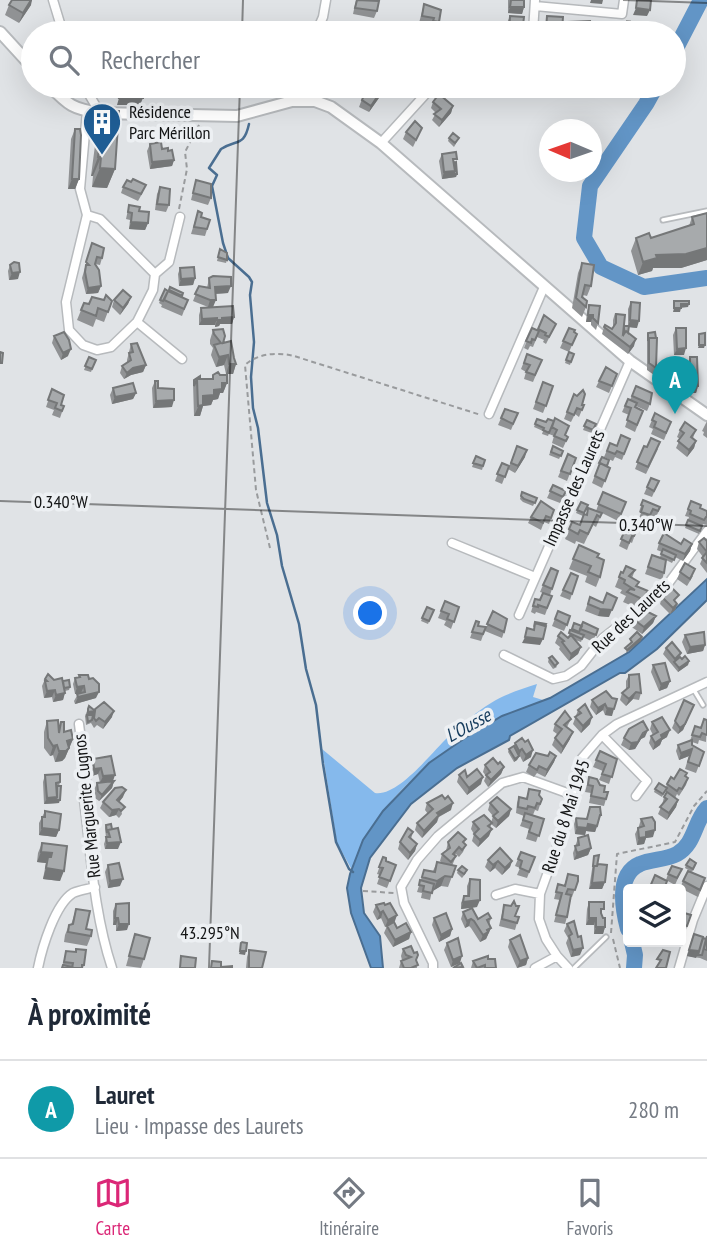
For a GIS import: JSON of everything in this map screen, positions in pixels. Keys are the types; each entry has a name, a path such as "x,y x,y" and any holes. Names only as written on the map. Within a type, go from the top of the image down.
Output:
{"street":[{"path":"53,0 59,21"},
{"path":"321,21 326,0"},
{"path":"534,21 535,3 622,14 624,0"},
{"path":"0,32 21,55"},
{"path":"61,98 67,105 100,113 237,116 292,101 315,102 331,107 381,142 629,361 707,415"},
{"path":"91,98 100,113"},
{"path":"381,142 422,98"},
{"path":"87,111 80,189 87,215 66,302 69,330 83,345 97,350 111,347 137,322 153,290 155,274 169,262 180,217"},
{"path":"87,215 100,219 155,274"},
{"path":"489,414 544,287"},
{"path":"137,322 182,359"},
{"name":"Impasse des Laurets","path":"519,615 629,361"},
{"name":"Rue des Laurets","path":"504,655 553,679 566,676 581,666 603,638 662,592 707,531"},
{"path":"452,543 535,577"},
{"name":"Rue du 8 Mai 1945","path":"568,968 546,939 538,919 540,894 558,844 582,758 602,735 617,724 707,682"},
{"name":"Rue Marguerite Cugnos","path":"79,724 87,788 84,800 95,887 112,968"},
{"path":"602,735 647,781 636,796"},
{"path":"433,968 404,903 401,887 417,860 438,836 502,783 523,777 570,794"},
{"path":"679,968 693,920 707,886"},
{"name":"Rue Marguerite Cugnos","path":"38,968 55,918 65,899 76,891 95,887"},
{"path":"496,895 515,889 540,894"},
{"path":"535,968 557,956"}],"lane":[{"path":"663,220 707,211"},
{"path":"693,688 703,705"},
{"path":"575,968 606,937"}],"path":[{"path":"622,14 626,20 633,21"},
{"path":"180,217 179,209 187,169 185,152 203,116"},
{"path":"270,548 256,490 245,365 251,360 279,352 479,415 489,414"},
{"path":"620,968 611,932 617,855 676,842 694,806 707,791"},
{"path":"363,891 402,893"}],"shaded area":[{"name":"L'Ousse","path":"707,579 707,600 657,649 625,673 620,673 457,768 411,804 370,858 361,888 364,913 380,936 383,968 371,968 351,913 347,888 363,840 383,811 429,763 465,738 502,716 550,698 629,652"},
{"path":"537,684 533,697 543,700 513,713 455,746 405,787 383,812 366,839 352,870 337,843 322,749 375,793 384,792 404,781 448,737 480,710 502,697"}],"building":[{"path":"12,0 31,0 23,13 9,5"},
{"path":"357,0 379,1 377,11 355,8"},
{"path":"511,0 524,0 524,7 510,7"},
{"path":"637,0 651,0 650,10 636,8"},
{"path":"424,4 441,10 439,21 422,16"},
{"path":"510,16 524,17 524,21 510,21"},
{"path":"547,16 563,17 563,21 547,21"},
{"path":"363,98 376,98 371,106"},
{"path":"436,98 444,98 453,106 442,120 434,114 441,109 433,102"},
{"path":"104,110 119,111 115,169 100,168 101,157 98,157"},
{"path":"415,121 422,128 416,140 406,132"},
{"path":"75,129 80,129 81,135 79,179 72,179"},
{"path":"453,133 459,138 455,143 449,138"},
{"path":"161,142 162,149 172,150 174,160 152,162 150,144"},
{"path":"456,152 457,159 453,159 455,171 444,172 442,154"},
{"path":"133,179 146,185 141,194 123,187 127,180 131,182"},
{"path":"196,180 211,184 211,198 193,193"},
{"path":"160,187 170,189 169,205 157,204"},
{"path":"129,205 140,207 139,211 149,212 148,223 131,222"},
{"path":"198,211 202,213 201,217 210,220 207,229 194,227"},
{"path":"707,213 707,248 686,254 656,255 657,258 643,262 636,238 649,233 651,238 694,224 692,217"},
{"path":"92,243 104,248 102,258 97,257 95,264 99,270 101,286 88,288 85,272 86,265 89,265 86,262"},
{"path":"220,249 227,253 227,260 218,257"},
{"path":"19,263 20,272 12,273 10,265"},
{"path":"582,263 594,265 591,286 585,285 582,297 587,301 586,307 576,298"},
{"path":"194,267 195,278 181,279 180,268"},
{"path":"231,277 231,286 215,287 216,300 195,294 199,286 210,288 209,278"},
{"path":"170,287 183,293 182,296 169,290"},
{"path":"165,289 168,291 163,301 160,300"},
{"path":"123,290 131,297 123,308 114,300"},
{"path":"168,291 188,300 184,309 164,300"},
{"path":"106,295 112,301 108,312 98,308 96,316 81,310 84,303 89,304 92,297 104,300"},
{"path":"674,301 689,301 689,304 674,308"},
{"path":"631,302 640,303 639,321 630,320"},
{"path":"589,305 600,306 598,323 593,315 588,315"},
{"path":"233,306 234,317 222,320 202,319 201,308"},
{"path":"616,314 625,315 623,334 626,331 636,339 630,347 604,327 605,325 612,329 616,323"},
{"path":"544,315 556,324 549,337 538,329"},
{"path":"532,328 539,331 531,343 526,341"},
{"path":"569,328 577,334 572,345 563,341"},
{"path":"676,328 686,328 686,348 677,349"},
{"path":"223,329 223,343 231,341 236,364 229,364 228,355 219,357 214,345 221,343 213,330"},
{"path":"64,332 71,349 63,353 54,336"},
{"path":"655,332 656,338 649,338 648,341 648,333"},
{"path":"705,333 705,345 699,345 699,334"},
{"path":"649,338 657,338 656,368 649,363"},
{"path":"137,343 146,365 133,368 127,373 122,366 131,360 131,344"},
{"path":"569,352 574,354 571,362 566,360"},
{"path":"527,354 542,360 535,375 526,372 530,365 524,363"},
{"path":"89,357 96,360 92,369 85,366"},
{"path":"690,357 697,357 698,386 692,386 690,382"},
{"path":"606,367 617,374 612,386 599,381"},
{"path":"218,372 220,375 227,375 227,383 222,383 222,389 214,390 214,395 203,396 203,405 198,406 197,379 213,379 213,375"},
{"path":"155,381 158,381 158,388 174,389 174,400 156,401"},
{"path":"543,382 553,386 546,406 536,402"},
{"path":"133,383 136,393 115,397 113,388"},
{"path":"636,386 652,393 650,404 632,396"},
{"path":"52,389 64,395 62,411 55,408 57,403 48,400"},
{"path":"583,390 585,394 582,410 577,408 574,415 567,412 574,394 577,396"},
{"path":"628,399 637,403 635,407 643,411 637,425 627,420 631,408 625,406"},
{"path":"505,409 518,413 513,424 501,418"},
{"path":"655,413 671,422 666,433 654,427 656,422 652,420"},
{"path":"555,418 569,426 565,435 568,437 566,441 554,436 557,430 552,427"},
{"path":"537,419 554,421 549,433 535,424"},
{"path":"587,420 596,424 593,430 584,426"},
{"path":"685,422 696,430 691,437 696,441 689,450 678,441 684,433 680,430"},
{"path":"621,435 630,439 624,454 607,451 610,443 617,446"},
{"path":"651,438 660,442 648,467 637,462"},
{"path":"517,446 527,450 518,466 511,463"},
{"path":"553,446 563,451 561,456 551,452"},
{"path":"568,454 576,458 570,474 561,471"},
{"path":"476,456 485,460 483,466 473,463"},
{"path":"602,457 609,460 607,466 599,463"},
{"path":"502,463 509,466 505,477 497,474"},
{"path":"600,463 610,468 605,481 595,476"},
{"path":"651,478 659,481 654,491 647,487"},
{"path":"553,485 566,491 563,497 550,491"},
{"path":"522,492 537,498 535,503 524,499"},
{"path":"603,492 626,502 621,514 598,504"},
{"path":"643,500 660,507 658,511 653,509 650,515 641,512"},
{"path":"541,501 554,510 551,518 546,516 543,523 531,517"},
{"path":"691,501 707,511 704,520 690,514 688,509"},
{"path":"581,502 588,505 584,513 577,510"},
{"path":"588,508 602,513 600,517 597,515 588,534 580,530 578,534 569,529 572,522 580,525"},
{"path":"634,517 643,521 640,527 632,523"},
{"path":"688,520 702,526 700,531 686,525"},
{"path":"626,528 636,532 629,543 621,539"},
{"path":"664,533 681,544 684,539 692,544 685,554 659,543"},
{"path":"704,538 707,541 707,552 699,542"},
{"path":"579,545 599,554 597,557 604,560 600,577 588,572 591,566 573,559"},
{"path":"663,549 676,555 674,560 661,554"},
{"path":"652,555 666,560 664,573 648,567"},
{"path":"685,563 695,569 690,579 680,572"},
{"path":"626,566 635,570 629,576 639,582 636,586 648,591 642,599 627,592 630,589 635,590 619,577"},
{"path":"551,568 558,571 552,589 543,585"},
{"path":"571,573 578,576 572,594 563,590"},
{"path":"672,588 679,595 674,600 677,604 673,608 662,597"},
{"path":"543,593 552,596 547,608 533,606 535,599 540,600"},
{"path":"607,593 617,598 612,610 588,604 590,597 603,603"},
{"path":"445,601 459,607 454,622 447,619 449,614 441,611"},
{"path":"427,607 434,610 429,621 422,618"},
{"path":"493,611 507,619 504,632 487,624"},
{"path":"558,611 570,616 567,625 555,619"},
{"path":"638,612 643,616 648,612 656,616 644,627 633,619"},
{"path":"476,621 479,622 478,626 486,627 483,634 472,632"},
{"path":"583,622 598,629 596,635 580,629"},
{"path":"535,623 546,626 543,639 525,637 527,628 534,630"},
{"path":"574,623 582,626 579,632 572,629"},
{"path":"570,630 584,635 582,639 569,633"},
{"path":"561,632 568,638 571,635 581,647 571,654 558,636"},
{"path":"637,632 642,637 627,650 625,648 632,642 630,639"},
{"path":"704,632 705,645 690,647 685,635"},
{"path":"672,642 681,653 675,659 666,648"},
{"path":"552,656 558,663 555,666 549,658"},
{"path":"685,656 689,661 679,668 674,662"},
{"path":"665,663 670,681 661,684 653,665"},
{"path":"48,674 54,680 62,678 65,693 56,695 55,690 47,691 45,679"},
{"path":"639,674 641,693 636,692 629,699 622,693 629,687 629,675"},
{"path":"79,675 93,678 99,684 99,692 78,697 77,694 85,692 84,686 77,687 75,678 80,677"},
{"path":"69,680 70,687 64,688 63,681"},
{"path":"606,691 612,698 617,699 614,709 607,708 605,704 598,708 592,700"},
{"path":"684,700 694,705 685,724 680,728 675,721"},
{"path":"104,702 114,711 105,722 99,718 96,721 95,711 88,712 89,706 94,710"},
{"path":"585,704 592,717 583,726 575,717 581,713 578,710"},
{"path":"565,711 571,719 564,725 573,732 563,747 555,738 562,729 555,724"},
{"path":"662,717 670,730 661,735 662,738 655,743 651,736 658,732 652,722"},
{"path":"704,719 707,720 707,735 692,735 695,726 701,728"},
{"path":"58,720 59,733 61,722 64,722 64,732 71,730 73,739 67,741 69,748 66,751 59,751 57,745 53,746 48,738 47,721"},
{"path":"643,721 648,730 638,742 631,743 624,738 629,729"},
{"path":"522,738 525,742 528,740 533,750 526,755 522,749 519,751 515,743"},
{"path":"692,740 692,745 704,752 699,766 688,762 692,749 681,753 678,745"},
{"path":"514,746 519,756 515,759 509,749"},
{"path":"600,751 617,759 612,777 602,774 606,764 596,760"},
{"path":"550,752 556,756 547,770 539,766 537,770 529,765 536,753 548,756"},
{"path":"111,756 115,775 103,776 101,768 94,769 93,759"},
{"path":"493,758 504,767 491,780 486,775 490,772 485,765"},
{"path":"477,769 483,777 469,788 459,775 465,770 467,777"},
{"path":"680,769 687,773 685,776 688,778 682,789 677,791 667,784"},
{"path":"60,774 60,782 56,783 57,797 47,798 45,775"},
{"path":"589,777 597,779 600,785 605,786 604,792 608,792 606,799 591,796 593,786 588,785"},
{"path":"114,781 102,795 98,791 97,783"},
{"path":"659,783 667,788 663,794 655,789"},
{"path":"57,786 61,786 60,800 56,800"},
{"path":"122,787 126,790 117,800 125,807 121,811 112,810 103,802 115,788"},
{"path":"529,789 540,791 540,804 537,803 535,808 518,807 519,797 527,799"},
{"path":"667,792 678,800 669,813 660,807 667,799 664,797"},
{"path":"442,795 445,799 448,796 453,803 437,813 439,815 424,831 417,823 433,809 427,803"},
{"path":"497,797 511,809 498,821 493,816 498,812 490,803"},
{"path":"590,807 600,807 601,815 597,826 588,824 587,828 577,827 576,818 587,819"},
{"path":"45,811 61,814 59,830 42,828"},
{"path":"525,813 544,819 539,836 529,832 532,823 523,820"},
{"path":"484,815 492,823 488,826 492,829 480,840 474,834 479,829 473,822"},
{"path":"652,817 655,830 646,832 646,837 639,838 638,828 644,826 641,819"},
{"path":"118,828 121,842 107,843 106,837 110,837 108,830"},
{"path":"408,828 413,832 409,837 417,844 410,853 400,842"},
{"path":"458,832 466,839 463,842 466,845 462,850 459,847 451,862 442,854 450,848 448,842"},
{"path":"588,835 591,848 577,853 575,846 579,845 578,838"},
{"path":"42,843 67,846 64,871 46,868 48,857 51,857 52,853 41,852"},
{"path":"500,848 512,861 505,868 498,861 493,865 488,860"},
{"path":"521,852 535,857 529,872 520,868 522,861 518,859"},
{"path":"599,855 597,866 593,866 594,856"},
{"path":"383,857 396,865 390,881 379,877 383,868 379,867"},
{"path":"690,859 696,863 693,869 686,865"},
{"path":"437,862 456,866 452,877 445,876 437,881 422,877 424,870 435,872"},
{"path":"119,863 123,879 110,881 108,865"},
{"path":"607,865 605,882 592,883 594,866"},
{"path":"462,866 467,870 464,874 458,870"},
{"path":"672,866 682,869 677,878 668,874"},
{"path":"688,871 705,878 700,890 683,881"},
{"path":"568,874 578,876 578,881 575,890 568,889 566,894 571,895 567,917 556,915 562,893 556,892 558,884 565,886"},
{"path":"655,875 667,881 666,884 651,884"},
{"path":"470,879 480,880 480,900 463,902 464,896 469,896"},
{"path":"420,880 434,884 432,893 423,891 424,886 419,885"},
{"path":"514,901 516,906 519,906 515,916 519,917 517,923 502,919 504,905 511,906"},
{"path":"589,902 604,902 601,913 605,918 605,927 596,927 596,918 589,918"},
{"path":"129,903 129,924 119,924 118,918 115,918 116,904"},
{"path":"390,903 397,915 388,920 383,911 380,913 376,905"},
{"path":"472,908 478,919 488,913 491,918 487,920 491,928 483,935 474,921 467,921 463,912"},
{"path":"76,909 90,911 86,929 92,930 91,936 68,932"},
{"path":"446,913 452,929 441,935 434,918"},
{"path":"686,914 691,915 686,926"},
{"path":"574,921 583,948 573,950 569,936 572,934 567,924"},
{"path":"394,922 397,928 406,923 411,932 395,940 387,926"},
{"path":"135,934 150,938 144,959 129,956"},
{"path":"694,934 703,937 699,951 689,950"},
{"path":"520,935 528,958 520,961 510,940"},
{"path":"458,938 462,956 453,960 447,943"},
{"path":"703,938 706,939 702,955 698,955"},
{"path":"241,942 247,943 246,951 240,951"},
{"path":"411,946 414,953 417,952 418,965 404,968 401,961 411,957 406,955 403,949"},
{"path":"76,949 86,950 82,968 72,968 73,963 64,962 66,951 76,952"},
{"path":"249,950 266,952 262,968 249,968"},
{"path":"663,950 670,952 666,968 656,968 661,960 657,959"},
{"path":"181,956 196,958 195,968 180,968"},
{"path":"488,956 488,959 495,959 496,968 485,968 485,965 477,968 473,961"},
{"path":"212,961 221,962 221,967 232,968 211,968"}],"waterway":[{"name":"L'Ousse","path":"686,29 701,0"},
{"name":"L'Ousse","path":"649,98 590,186 584,238 601,267 644,287 707,278"},
{"path":"249,124 245,136 221,149 209,168 217,175 212,186 228,258 252,282 250,295 254,342 251,377 253,408 267,503 299,624 306,669 316,705 336,842 353,872"},
{"path":"624,884 632,869 640,864 673,856 683,850 707,808"},
{"path":"633,947 634,968"}],"place":[{"name":"Résidence Parc Mérillon","path":"102,156"},
{"name":"Lauret","path":"675,414"}]}
